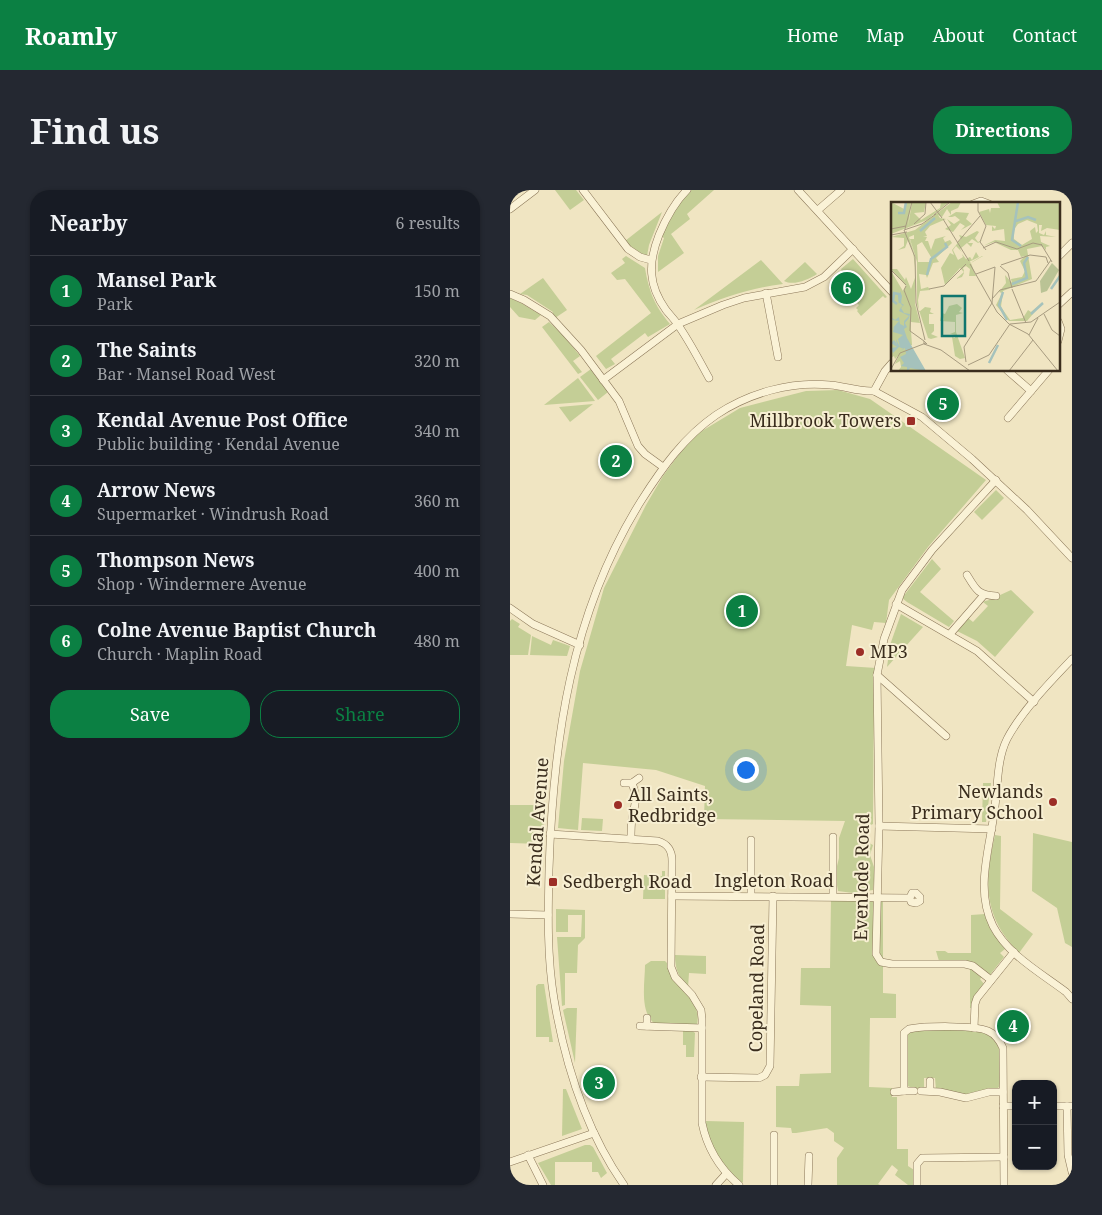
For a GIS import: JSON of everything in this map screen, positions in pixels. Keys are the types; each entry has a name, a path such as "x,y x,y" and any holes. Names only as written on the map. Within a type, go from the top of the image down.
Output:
{"street":[{"path":"510,209 535,190"},
{"path":"583,190 628,249 640,257 651,260"},
{"path":"687,190 677,200 664,223 651,260 651,277 656,293 678,324 709,378"},
{"path":"798,190 891,291"},
{"path":"818,210 841,190"},
{"path":"1060,255 1072,243"},
{"path":"603,380 678,324 723,305 766,293 805,287 824,277 853,249"},
{"path":"1060,303 1072,292"},
{"path":"766,293 778,357"},
{"path":"510,294 550,316 581,350 619,401 638,446 662,467"},
{"path":"891,364 874,391 922,417 996,480 1072,558"},
{"path":"1008,371 1032,391"},
{"path":"1008,418 1048,371"},
{"name":"Kendal Avenue","path":"624,1185 594,1134 567,1063 554,1000 550,968 548,915 554,772 569,680 594,594 611,554 630,518 662,467 687,438 716,415 747,398 782,388 801,385 831,385 867,392 874,391"},
{"name":"Evenlode Road","path":"991,980 973,966 964,964 892,964 881,962 876,954 878,826 877,675 884,639 902,590 932,550 996,480"},
{"path":"967,575 976,590 984,595 996,596"},
{"path":"950,634 984,595"},
{"path":"896,604 977,651 1034,702"},
{"path":"510,609 533,624 580,645"},
{"path":"1072,659 1016,724 1006,740 999,764 992,829 986,862 985,898 994,926 1004,942 1072,999"},
{"path":"877,675 946,736"},
{"path":"631,839 632,820 637,796 628,783 638,778"},
{"path":"878,826 992,829"},
{"path":"550,834 658,841 668,846 672,854 671,967 675,977 697,1002 701,1010 702,1123 705,1138 711,1152 726,1174 739,1185"},
{"path":"833,837 833,896"},
{"path":"751,840 751,896"},
{"name":"Ingleton Road","path":"672,896 910,898"},
{"name":"Copeland Road","path":"701,1076 759,1078 764,1075 770,1066 773,896"},
{"path":"510,914 548,915"},
{"path":"974,1028 977,998 1014,952"},
{"path":"648,1018 644,1026 702,1028"},
{"path":"904,1091 904,1033 909,1028 974,1028 989,1031 995,1036 1003,1048 1004,1185"},
{"path":"930,1080 930,1091"},
{"path":"894,1092 930,1091 966,1098 989,1092 1003,1092"},
{"path":"1003,1106 1012,1106"},
{"path":"1057,1106 1070,1106 1068,1155 1072,1172"},
{"path":"510,1162 594,1134"},
{"path":"774,1135 774,1185"},
{"path":"528,1155 543,1185"},
{"path":"808,1156 808,1185"},
{"path":"917,1185 917,1164 922,1158 1004,1157"},
{"path":"716,1185 726,1174"}],"green space":[{"path":"555,190 576,190 584,200 570,210"},
{"path":"690,190 714,190 687,214 690,219 671,234 684,253 658,272 658,256 664,238 661,236 673,211"},
{"path":"662,212 649,245 647,256 635,250 625,241"},
{"path":"626,256 645,268 653,298 670,324 648,337 645,333 611,359 615,364 606,369 596,356 651,313 625,279 617,280 611,273 625,263 622,259"},
{"path":"853,259 887,297 883,296 861,316 856,308 859,305 852,298 859,291 844,276 841,269"},
{"path":"761,260 783,284 737,294 694,310"},
{"path":"805,262 817,274 800,282 784,281"},
{"path":"543,278 567,310 555,318 552,316 553,312 527,295 520,294"},
{"path":"510,298 541,315 535,320 519,317 510,307"},
{"path":"549,322 564,336 580,356 573,361 582,372 578,374 542,327"},
{"path":"591,369 608,392 598,400 580,377"},
{"path":"578,378 595,401 544,405"},
{"path":"838,390 870,399 986,480 928,547 889,600 886,623 874,622 872,630 852,625 846,666 876,668 874,679 873,824 857,831 861,839 873,845 870,855 875,870 873,890 853,893 838,891 835,874 839,858 839,838 845,821 704,819 705,786 656,770 583,763 578,830 558,828 564,761 580,671 604,588 646,505 663,476 692,437 740,408 806,391"},
{"path":"593,404 570,422 559,407"},
{"path":"996,490 1004,498 982,520 974,512"},
{"path":"932,559 941,569 920,592 954,621 949,627 902,598"},
{"path":"1011,590 1034,612 995,657 977,641 957,631 968,618 973,622 988,606 983,602 998,598 998,596"},
{"path":"901,614 923,627 887,667 890,645"},
{"path":"512,619 520,624 518,627 531,635 528,655 510,655 510,621"},
{"path":"532,636 551,645 553,640 570,646 567,656 530,655"},
{"path":"983,783 991,783 986,822 982,822"},
{"path":"510,805 545,805 542,844 510,843"},
{"path":"582,818 603,819 602,831 581,830"},
{"path":"1033,833 1072,842 1072,947 1065,943 1057,908 1032,891"},
{"path":"995,835 1001,836 1000,909 1033,934 1019,953 999,926 989,898 989,868"},
{"path":"662,871 665,871 665,899 643,899 644,875 662,876"},
{"path":"831,898 883,899 883,993 896,994 896,1018 870,1018 869,1087 892,1088 892,1097 897,1097 897,1149 908,1149 908,1166 914,1170 913,1185 908,1185 895,1175 898,1170 892,1165 878,1184 880,1185 837,1185 837,1158 844,1148 834,1141 834,1133 827,1128 792,1133 791,1128 776,1127 776,1086 799,1086 800,1074 831,1073 831,1006 800,1005 801,968 830,968"},
{"path":"556,909 585,910 585,938 578,945 577,973 565,973 565,1005 562,1006 557,937 581,937 582,915 568,915 568,932 556,932"},
{"path":"985,914 991,930 1005,949 1000,953 1004,957 989,976 971,962 939,961 936,951 971,953 971,915"},
{"path":"675,955 706,956 706,974 689,973 688,988 678,973"},
{"path":"651,961 665,961 684,985 696,1009 697,1025 655,1024 650,1019 645,1005 644,988 645,965"},
{"path":"970,968 982,977 980,979 984,984 972,1003 971,1008 970,1008"},
{"path":"544,984 553,1042 549,1042 549,1037 536,1037 536,986"},
{"path":"577,1008 575,1063 563,1010"},
{"path":"683,1030 692,1030 695,1033 694,1057 686,1057 686,1045 683,1045"},
{"path":"914,1030 974,1030 991,1036 1001,1049 999,1087 995,1090 966,1096 936,1090 935,1078 924,1078 924,1089 908,1086 908,1034"},
{"path":"563,1089 566,1089 582,1129 562,1136"},
{"path":"706,1121 744,1122 743,1182 741,1184 728,1171 714,1151 705,1125"},
{"path":"585,1145 593,1147 607,1173 601,1178 598,1172 592,1172 592,1162 555,1162 555,1185 551,1185 538,1163"}],"place":[{"name":"Colne Avenue Baptist Church","path":"847,288"},
{"name":"Thompson News","path":"943,404"},
{"name":"Millbrook Towers","path":"911,421"},
{"name":"The Saints","path":"616,461"},
{"name":"Mansel Park","path":"742,611"},
{"name":"MP3","path":"860,652"},
{"name":"Newlands Primary School","path":"1053,802"},
{"name":"All Saints, Redbridge","path":"618,805"},
{"name":"Sedbergh Road","path":"553,882"},
{"name":"Arrow News","path":"1013,1026"},
{"name":"Kendal Avenue Post Office","path":"599,1083"}]}
